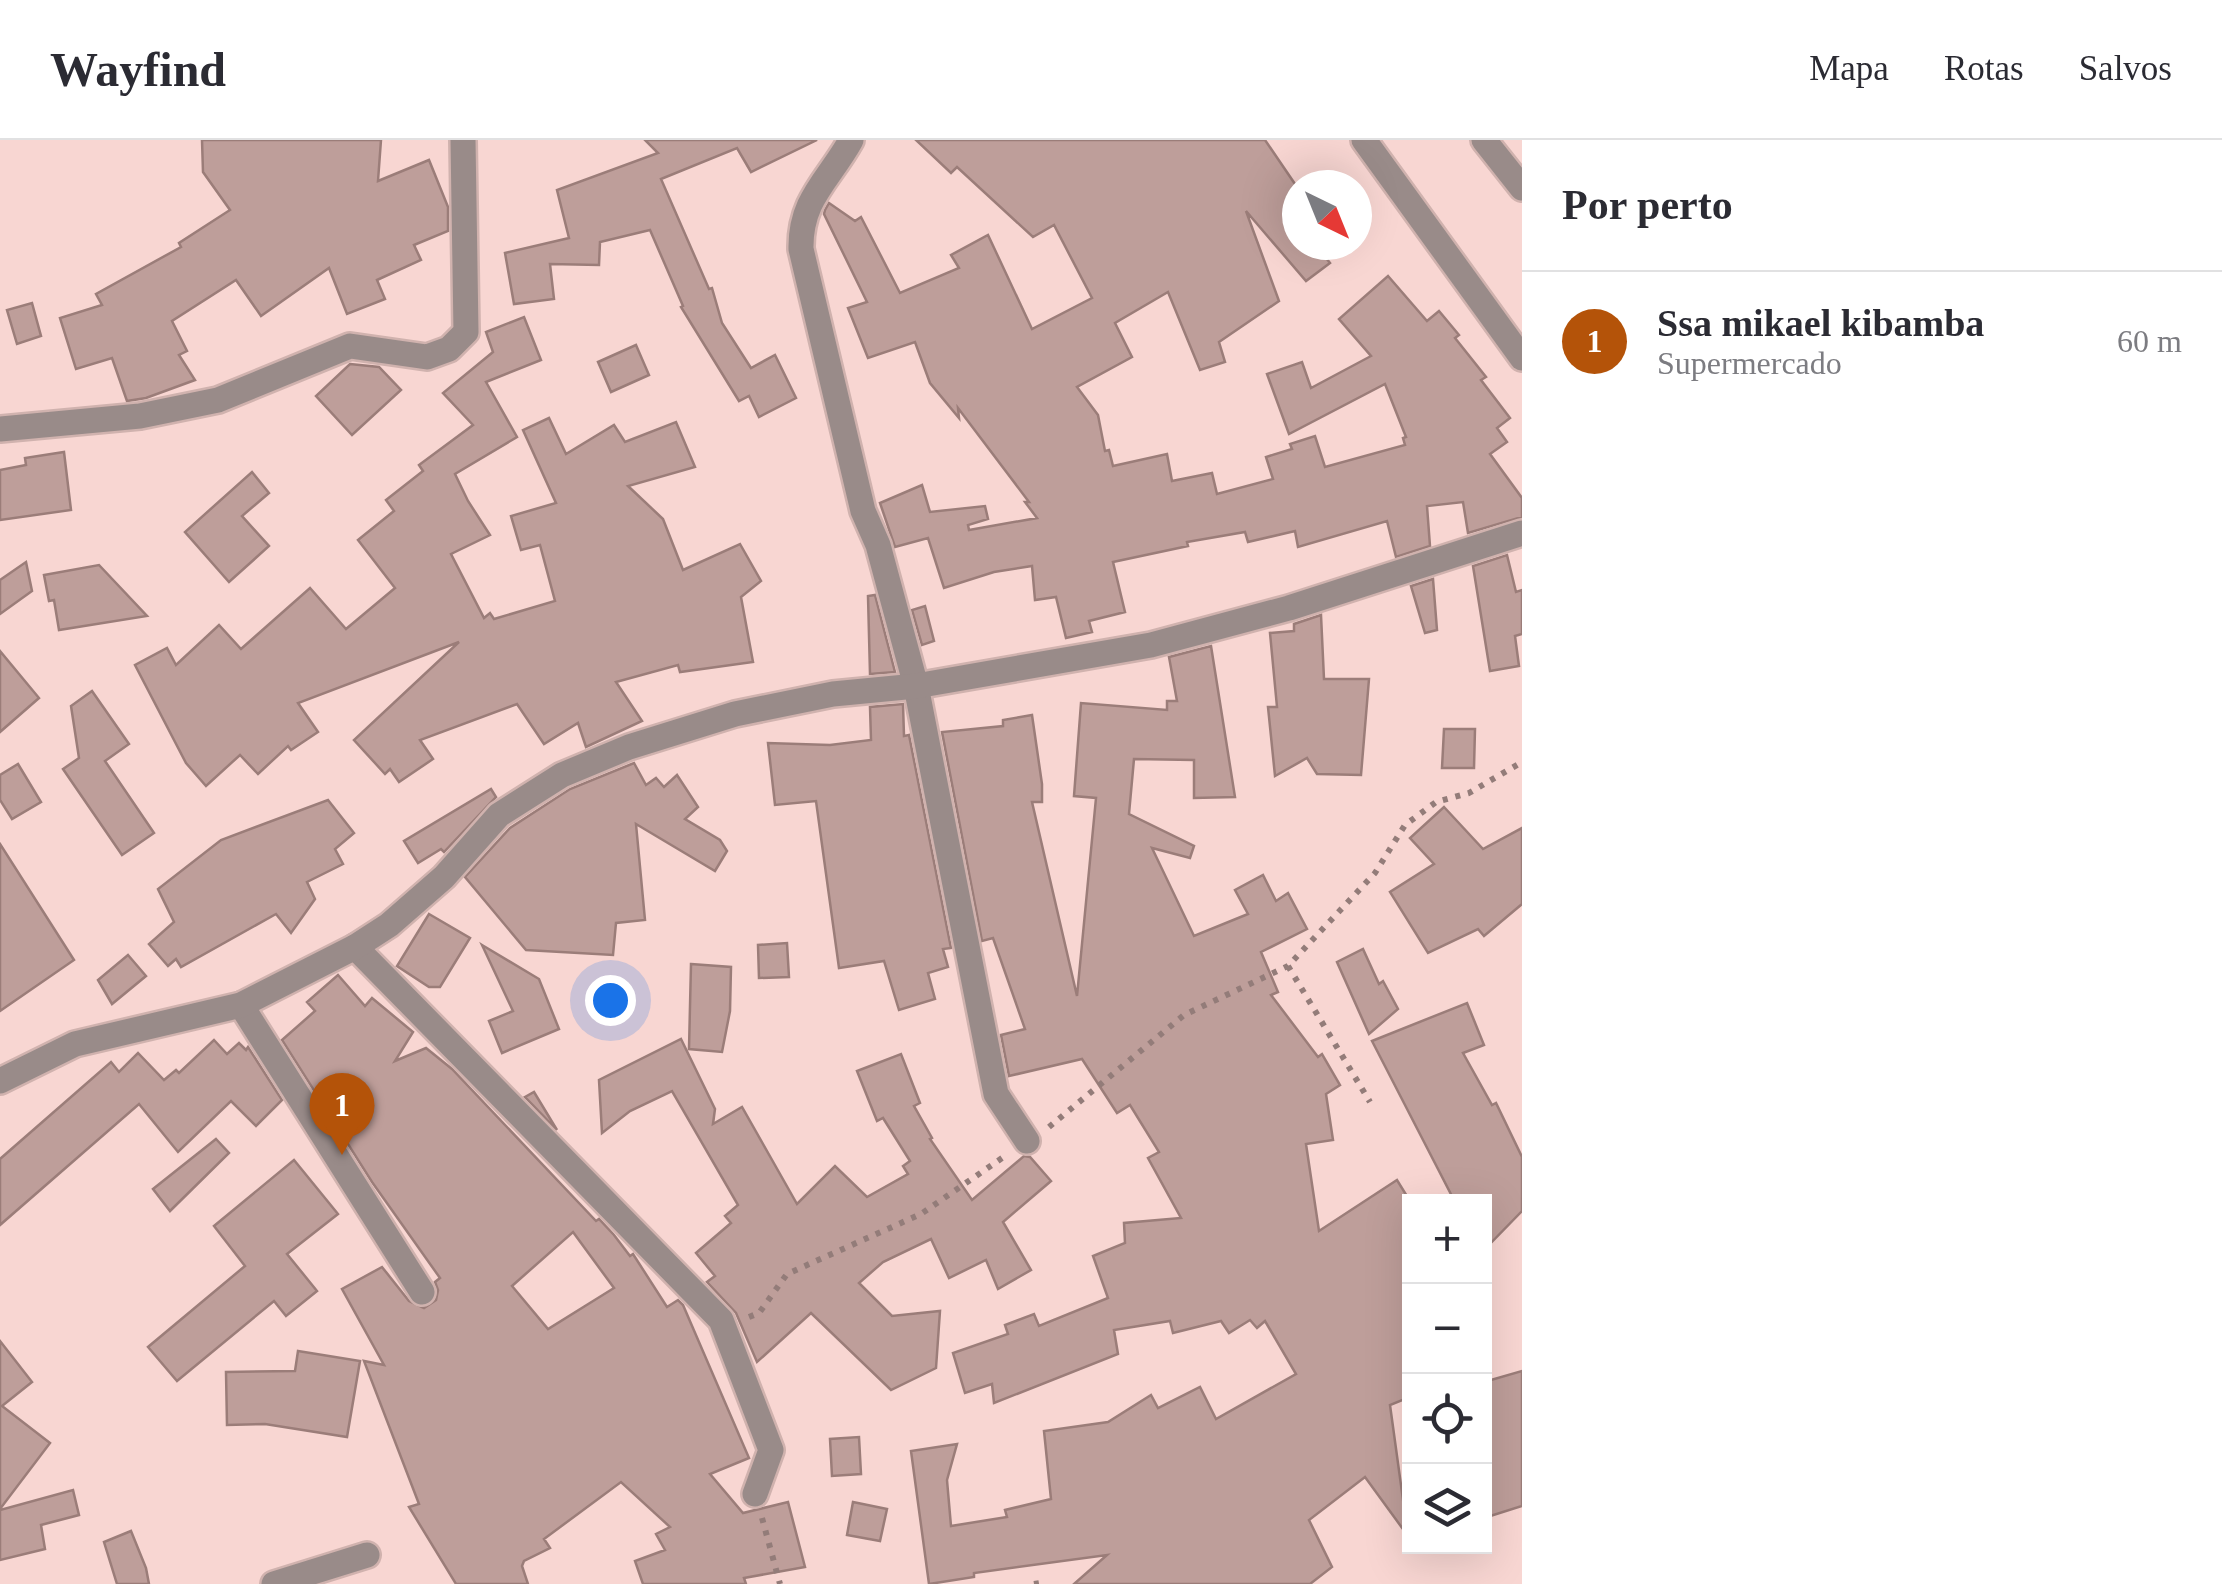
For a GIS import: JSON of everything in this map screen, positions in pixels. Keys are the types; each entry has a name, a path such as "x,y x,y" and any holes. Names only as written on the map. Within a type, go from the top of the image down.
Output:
{"street":[{"path":"0,429 140,416 218,400 350,346 427,357 449,349 466,332 463,140"},
{"path":"851,140 808,204 801,225 802,248 864,510 878,545 916,686 996,1094 1027,1141"},
{"path":"1364,140 1522,358"},
{"path":"1484,140 1522,188"},
{"path":"0,1081 76,1044 241,1004 355,946 389,925 444,877 498,816 562,775 629,748 735,714 833,694 916,686 1151,646 1289,608 1522,533"},
{"path":"355,946 721,1320 772,1450 755,1494"},
{"path":"241,1004 422,1292"},
{"path":"274,1584 366,1555"}],"path":[{"path":"724,1329 759,1313 788,1274 921,1214 1097,1089 1184,1015 1288,966 1375,872 1405,825 1436,802 1469,793 1522,762"},
{"path":"1288,966 1370,1102"},
{"path":"755,1494 780,1584"}],"building":[{"path":"202,140 381,140 378,181 429,160 448,207 448,231 414,245 421,260 377,280 385,299 347,314 329,268 261,316 236,280 172,321 187,351 179,355 195,380 127,401 112,358 76,369 60,318 102,305 96,294 181,247 179,243 230,210 203,172"},
{"path":"645,140 817,140 751,172 737,148 661,179 709,289 712,288 722,323 751,368 775,355 796,398 759,417 749,396 739,401 681,307 650,230 600,242 599,265 550,264 554,299 514,304 505,253 569,238 557,190 658,153"},
{"path":"916,140 1265,140 1285,170 1282,170 1282,253 1246,211 1279,301 1219,342 1225,362 1200,370 1168,292 1115,323 1132,357 1077,387 1098,415 1105,451 1109,450 1113,466 1167,454 1172,481 1212,473 1217,494 1273,479 1266,457 1315,436 1325,467 1405,445 1406,437 1385,384 1289,434 1267,374 1302,362 1311,388 1371,356 1339,319 1388,276 1427,321 1439,311 1459,335 1455,338 1486,377 1481,380 1510,418 1497,428 1507,442 1490,454 1522,498 1522,517 1468,533 1463,502 1427,506 1430,546 1396,557 1387,521 1298,547 1295,531 1248,542 1245,532 1187,542 1188,546 1113,562 1125,612 1089,621 1092,632 1066,638 1056,597 1035,600 1032,566 994,572 944,588 928,538 895,547 880,503 922,485 930,512 985,506 988,519 968,525 969,530 1037,518 958,408 959,418 930,383 915,342 868,358 848,308 867,302 825,210 829,203 855,221 861,217 900,293 959,268 951,255 988,235 1032,329 1092,298 1054,225 1033,237 957,167 951,173"},
{"path":"1288,260 1328,260 1330,263 1306,281"},
{"path":"32,303 41,336 17,344 7,310"},
{"path":"524,317 541,360 486,382 517,437 455,474 490,535 451,554 484,618 490,613 494,619 555,601 540,545 521,550 511,516 556,503 523,430 549,418 566,454 614,425 625,442 676,422 695,467 628,486 663,519 683,570 740,544 761,581 741,597 753,662 680,672 678,665 616,682 642,721 586,747 578,723 544,744 517,704 420,740 433,759 399,782 390,769 385,774 354,740 459,642 298,703 318,732 291,750 288,746 258,774 240,755 206,786 186,763 135,665 167,648 176,665 219,625 241,649 310,588 346,629 395,588 358,540 394,511 386,500 423,471 419,465 473,425 443,393 493,352 486,332"},
{"path":"636,345 649,375 611,392 598,362"},
{"path":"350,364 379,367 401,390 352,435 316,396"},
{"path":"64,452 71,510 0,520 0,470 26,465 25,458"},
{"path":"252,472 269,493 242,516 269,546 229,582 185,532"},
{"path":"1507,555 1516,592 1522,590 1522,634 1515,636 1519,666 1490,671 1473,566"},
{"path":"26,562 32,591 0,614 0,580"},
{"path":"99,565 147,616 59,630 54,600 49,601 44,575"},
{"path":"1433,579 1437,630 1425,633 1411,586"},
{"path":"875,595 895,672 870,674 868,596"},
{"path":"925,606 934,641 922,645 912,610"},
{"path":"1321,615 1324,679 1369,679 1361,775 1317,774 1307,758 1275,776 1268,707 1277,707 1270,633 1294,631 1294,624"},
{"path":"1211,646 1235,797 1194,798 1194,760 1134,759 1129,814 1194,846 1190,858 1152,848 1194,936 1248,914 1235,890 1263,875 1276,901 1288,893 1307,929 1261,952 1278,992 1271,995 1318,1057 1322,1054 1340,1085 1326,1094 1333,1140 1306,1144 1319,1231 1397,1180 1406,1194 1402,1194 1402,1400 1390,1405 1402,1492 1402,1528 1365,1477 1309,1520 1332,1567 1310,1584 1074,1584 1107,1555 974,1573 974,1577 929,1584 911,1451 957,1444 947,1480 951,1526 1007,1517 1005,1510 1051,1499 1044,1431 1108,1422 1151,1395 1158,1408 1200,1387 1216,1419 1296,1374 1265,1321 1257,1328 1250,1320 1229,1333 1221,1321 1173,1333 1170,1321 1114,1330 1118,1354 994,1403 992,1384 965,1393 953,1353 1008,1334 1005,1325 1034,1314 1039,1326 1108,1298 1093,1256 1125,1243 1124,1223 1181,1218 1148,1158 1159,1152 1130,1105 1117,1113 1082,1059 1009,1076 1001,1035 1025,1029 993,938 982,941 942,732 1003,726 1003,720 1032,715 1042,802 1032,802 1077,996 1096,798 1074,796 1081,703 1167,710 1167,701 1177,701 1169,657"},
{"path":"0,651 39,698 0,732"},
{"path":"92,691 129,744 105,761 154,833 122,855 63,769 79,758 71,706"},
{"path":"903,704 904,736 909,735 951,948 943,949 948,967 928,973 935,999 899,1010 884,961 839,968 816,801 775,805 768,743 830,745 871,740 870,707"},
{"path":"1444,729 1475,729 1474,768 1442,768"},
{"path":"634,763 646,785 656,778 664,787 677,775 698,807 685,819 720,840 727,851 715,871 636,824 645,920 616,923 613,955 526,950 465,877 510,828 570,789"},
{"path":"18,764 41,802 12,819 0,800 0,775"},
{"path":"491,789 496,797 444,852 441,849 418,863 404,841"},
{"path":"328,800 354,833 335,849 343,864 307,882 315,899 291,933 276,914 181,967 176,959 168,966 149,944 174,922 158,889 221,840"},
{"path":"1444,807 1483,849 1522,828 1522,904 1484,936 1478,929 1428,953 1390,892 1434,864 1410,838"},
{"path":"0,844 74,960 0,1011"},
{"path":"429,914 470,938 440,987 429,987 397,966"},
{"path":"787,943 789,977 759,978 758,945"},
{"path":"482,945 539,979 559,1029 502,1053 489,1021 513,1011"},
{"path":"1363,949 1379,984 1383,981 1398,1009 1369,1034 1337,962"},
{"path":"128,955 146,976 112,1004 98,980"},
{"path":"691,964 731,967 730,1011 722,1052 689,1049"},
{"path":"338,975 365,1006 372,998 413,1032 395,1061 426,1048 452,1069 596,1221 599,1219 630,1256 633,1254 667,1307 678,1300 683,1305 749,1458 710,1474 743,1513 788,1502 805,1567 744,1578 746,1584 643,1584 635,1561 665,1550 656,1534 670,1527 621,1482 544,1539 550,1548 524,1561 522,1566 528,1584 456,1584 409,1507 419,1504 364,1361 384,1365 342,1289 382,1267 409,1301 424,1308 436,1300 435,1282 440,1278 372,1182 282,1040 315,1011 307,1002","holes":["573,1232 614,1288 548,1329 512,1286"]},
{"path":"1467,1003 1484,1045 1463,1053 1492,1105 1496,1103 1522,1157 1522,1211 1492,1242 1492,1194 1451,1194 1372,1041"},
{"path":"681,1039 715,1109 713,1124 742,1107 797,1204 835,1166 867,1197 908,1174 903,1166 910,1161 883,1118 877,1121 857,1071 901,1054 920,1103 914,1106 930,1139 972,1200 1024,1156 1030,1157 1051,1181 1003,1222 1031,1270 998,1289 986,1260 949,1278 931,1239 883,1262 859,1283 892,1316 940,1311 936,1368 891,1390 811,1313 757,1362 736,1313 707,1282 715,1276 696,1253 731,1223 725,1216 738,1205 672,1091 630,1111 602,1133 599,1080"},
{"path":"214,1040 227,1054 239,1043 246,1050 248,1047 282,1100 256,1126 231,1101 178,1152 139,1104 0,1225 0,1159 111,1062 119,1072 138,1053 164,1080 176,1070 179,1073"},
{"path":"534,1092 557,1130 525,1097"},
{"path":"216,1139 229,1153 170,1211 153,1189"},
{"path":"294,1160 338,1214 287,1254 317,1291 286,1316 274,1301 177,1381 148,1347 245,1266 214,1226"},
{"path":"0,1341 32,1382 2,1406 50,1443 0,1509"},
{"path":"298,1351 360,1361 347,1437 265,1424 227,1425 226,1372 295,1371"},
{"path":"1522,1371 1522,1506 1492,1515 1492,1464 1492,1380"},
{"path":"859,1437 861,1474 832,1476 830,1439"},
{"path":"73,1490 79,1515 41,1525 45,1549 0,1560 0,1510"},
{"path":"853,1502 887,1509 880,1541 847,1535"},
{"path":"131,1531 149,1584 117,1584 104,1542"}],"place":[{"name":"Ssa mikael kibamba","path":"342,1155"}]}
